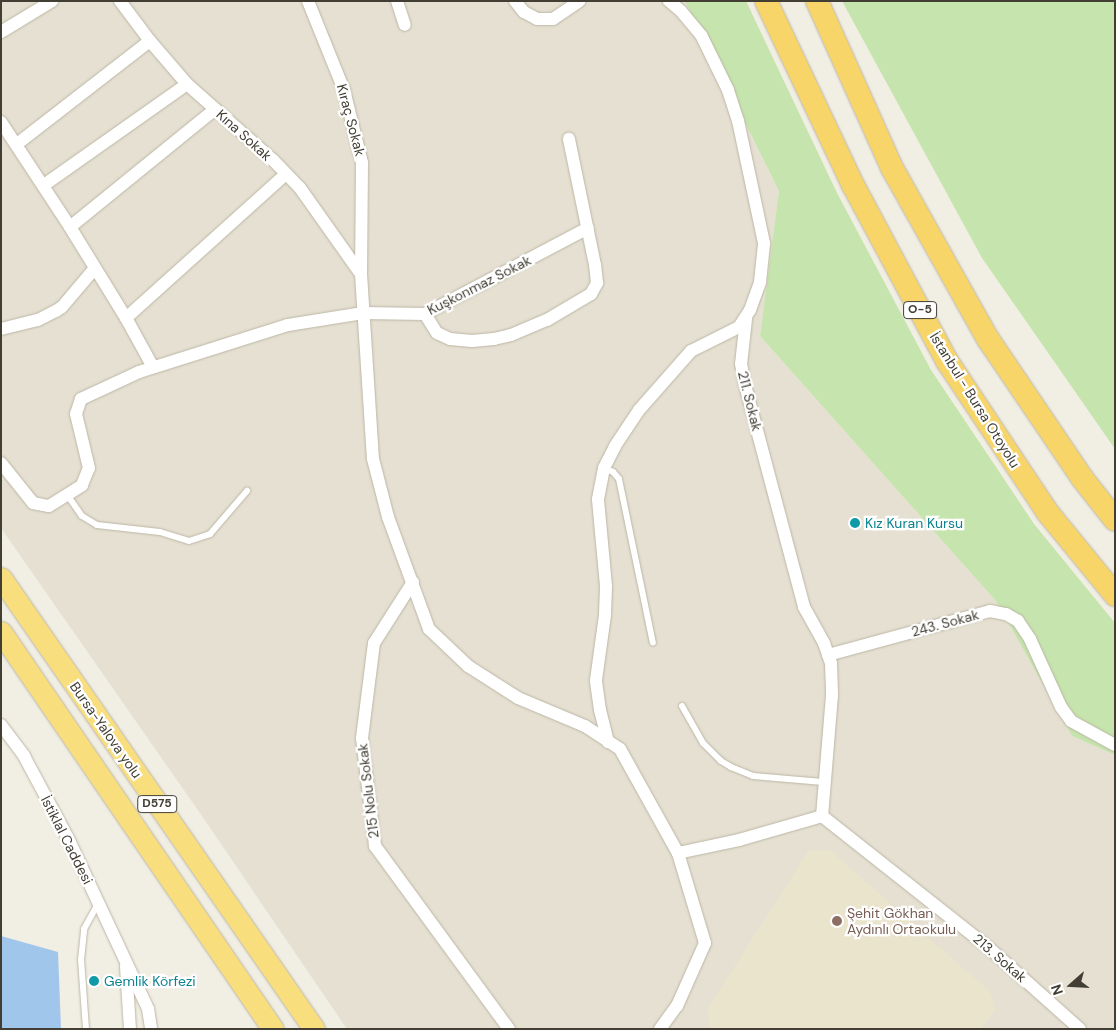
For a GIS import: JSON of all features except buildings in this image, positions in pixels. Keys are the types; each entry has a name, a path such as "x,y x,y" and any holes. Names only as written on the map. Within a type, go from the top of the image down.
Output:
{"highway":[{"name":"İstanbul - Bursa Otoyolu","path":"766,1 853,185 947,361 1048,513 1115,595"},
{"path":"817,1 892,168 988,339 1082,478 1115,520"},
{"path":"1082,478 1115,515"},
{"name":"Bursa-Yalova yolu","path":"1,578 314,1029"},
{"name":"D575","path":"1,632 273,1029"}],"street":[{"path":"1,32 52,1"},
{"name":"Kına Sokak","path":"120,1 150,41 187,84 300,188 361,274"},
{"name":"Kıraç Sokak","path":"308,1 344,90 362,163 361,274 373,458 388,517 429,630 468,666 518,698 585,726 620,750 678,853 705,943 677,1006 660,1029"},
{"path":"397,1 405,25"},
{"path":"515,1 524,12 537,19 553,19 580,1"},
{"name":"211. Sokak","path":"668,1 681,11 701,35 728,90 738,121 764,243 760,282 747,316 741,364 804,606 831,663 832,695 822,816"},
{"path":"17,144 150,41"},
{"path":"44,185 187,84"},
{"path":"70,227 215,109"},
{"path":"1,122 44,185 126,318 153,367"},
{"path":"425,314 437,333 450,339 472,341 511,335 561,312 591,294 597,283 596,264 569,139"},
{"path":"126,318 286,174"},
{"name":"Kuşkonmaz Sokak","path":"68,496 82,485 89,468 76,414 81,399 106,386 153,367 288,325 363,313 425,314 588,228"},
{"path":"1,330 38,320 56,311 62,307 95,268"},
{"path":"608,742 600,710 596,680 606,586 598,499 604,468 615,446 639,410 691,351 739,327 747,316"},
{"path":"1,463 33,503 49,506 68,496"},
{"name":"215 Nolu Sokak","path":"412,582 374,643 362,738 375,846 509,1029"},
{"name":"243. Sokak","path":"828,655 990,611 1006,614 1018,620 1030,639 1061,707 1071,721 1115,745"},
{"name":"İstiklal Caddesi","path":"1,725 6,738 24,756 99,903 148,1009 151,1029"},
{"path":"678,853 739,840 822,816"},
{"name":"213. Sokak","path":"822,816 989,948 1080,1029"},
{"path":"126,959 130,1029"}],"lane":[{"path":"604,468 613,472 619,479 653,643"},
{"path":"68,496 82,516 97,525 160,532 189,541 210,534 247,491"},
{"path":"682,706 702,743 720,761 731,768 753,776 824,782"},
{"path":"86,1029 81,960 84,929 99,903"}],"shaded area":[{"path":"1,1 685,1 779,191 760,336 996,601 1072,736 1115,755 1115,1029 347,1029 202,816 1,528"},
{"name":"Şehit Gökhan Aydınlı Ortaokulu","path":"809,850 831,851 990,992 995,1010 980,1029 710,1029 707,1010"}],"green space":[{"path":"685,1 746,1 837,193 931,370 1034,524 1115,623 1115,755 1072,736 996,601 760,336 779,191"},
{"path":"842,1 1115,1 1115,449 982,258"}],"water":[{"path":"1,936 58,952 61,1029 1,1029"}],"place":[{"name":"Kız Kuran Kursu","path":"855,523"},
{"name":"Şehit Gökhan Aydınlı Ortaokulu","path":"837,921"},
{"name":"Gemlik Körfezi","path":"94,981"}]}
